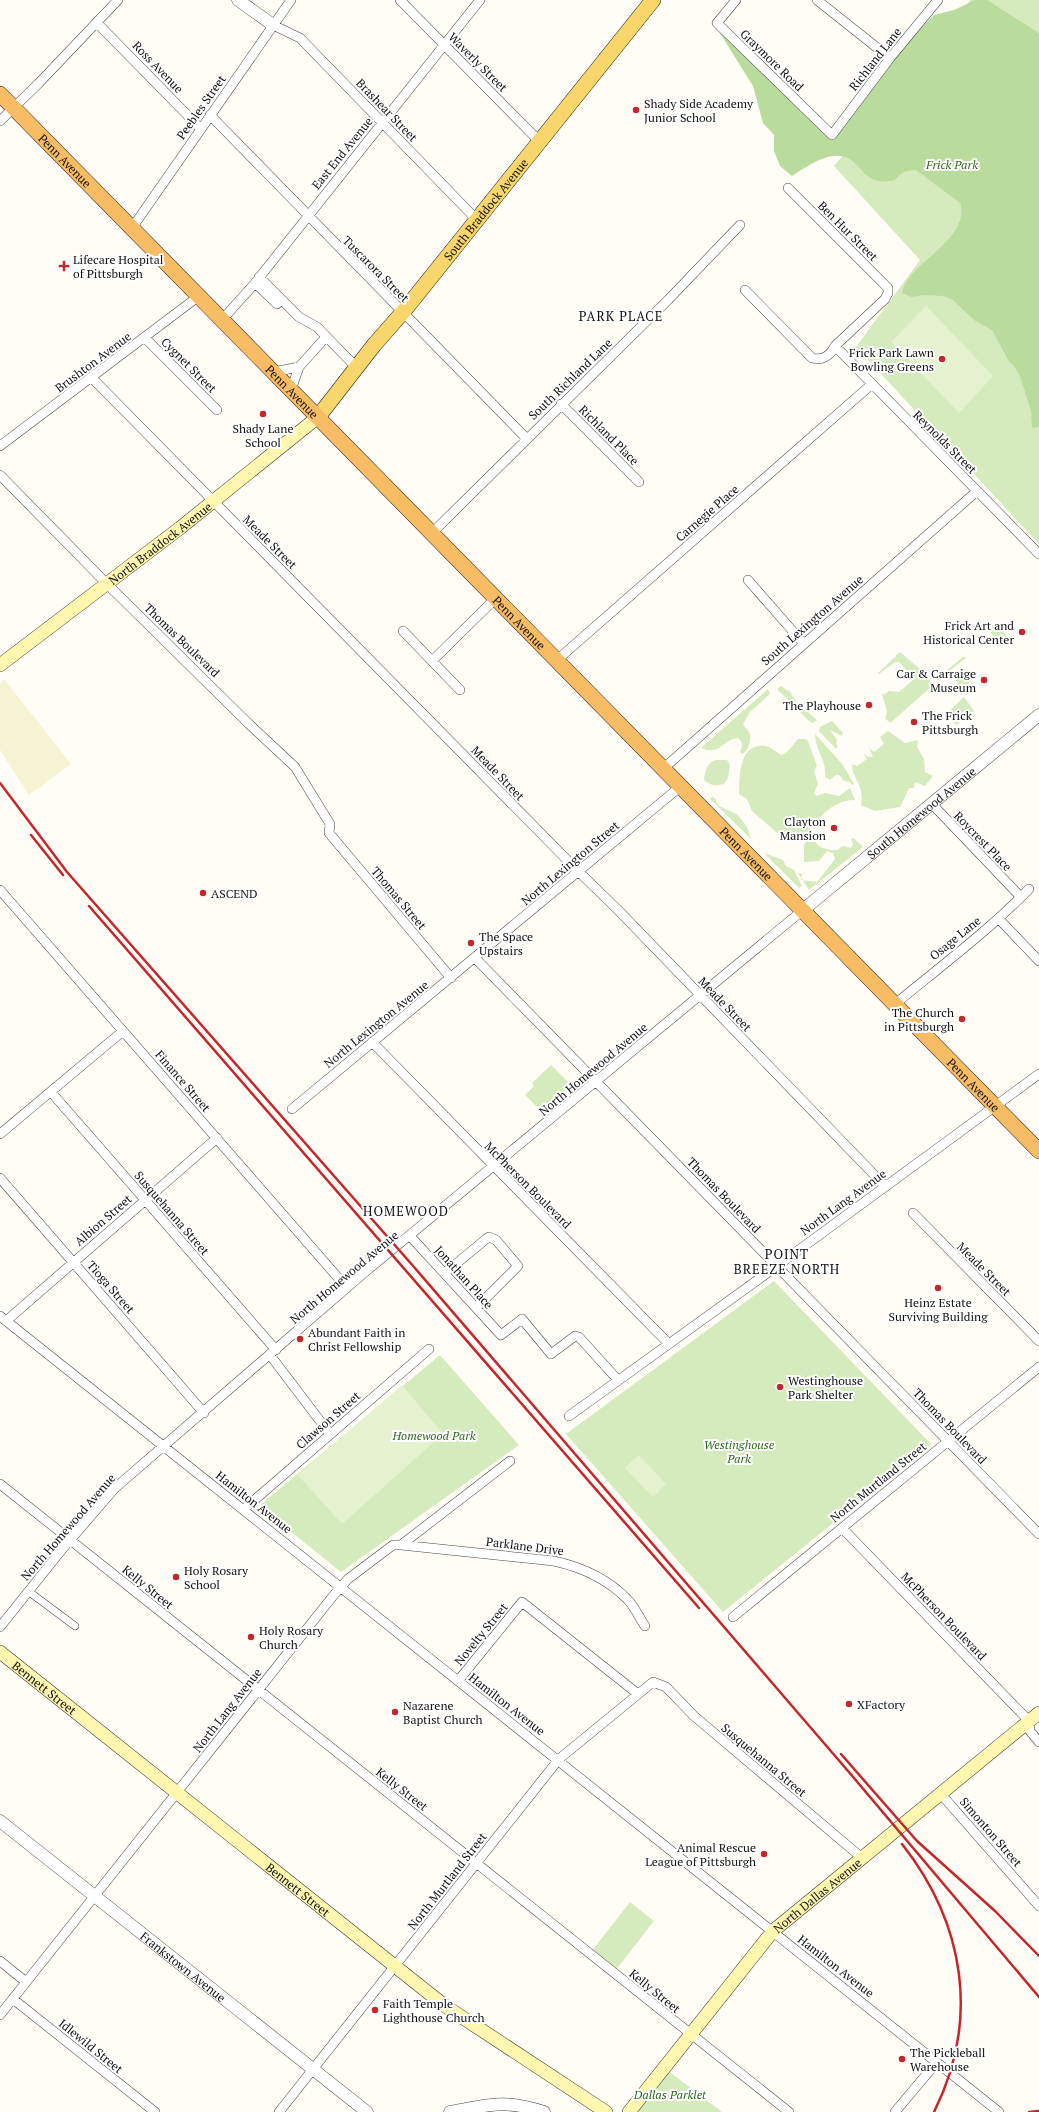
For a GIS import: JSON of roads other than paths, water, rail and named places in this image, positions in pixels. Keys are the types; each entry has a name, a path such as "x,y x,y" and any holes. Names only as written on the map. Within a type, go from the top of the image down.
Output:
{"highway":[{"name":"Penn Avenue","path":"0,94 1039,1151"}],"main road":[{"name":"South Braddock Avenue","path":"318,417 356,367 403,312 653,0"},
{"name":"North Braddock Avenue","path":"0,665 107,584 318,417"},
{"name":"Bennett Street","path":"0,1652 445,2006 605,2112"},
{"name":"North Dallas Avenue","path":"629,2112 773,1931 940,1793 1036,1719"}],"street":[{"path":"0,121 118,0"},
{"path":"238,0 274,25"},
{"name":"Peebles Street","path":"132,228 291,0"},
{"name":"Waverly Street","path":"400,0 539,141"},
{"name":"East End Avenue","path":"222,320 257,280 480,0"},
{"name":"Graymore Road","path":"736,0 717,24 832,134"},
{"path":"817,0 890,58"},
{"name":"Richland Lane","path":"832,134 890,58 938,0"},
{"name":"Ross Avenue","path":"97,23 201,129"},
{"name":"Brashear Street","path":"274,25 300,38 477,220"},
{"name":"Tuscarora Street","path":"210,115 307,216 526,438"},
{"name":"Ben Hur Street","path":"788,188 888,288 888,293 885,299 835,346"},
{"name":"South Richland Lane","path":"432,533 526,438 668,300 740,225"},
{"path":"257,280 299,317 318,327 356,367"},
{"path":"745,290 812,358 818,360 825,358 832,352 835,346"},
{"name":"Brushton Avenue","path":"0,446 199,296"},
{"path":"291,390 299,367 326,337"},
{"name":"Cygnet Street","path":"145,338 217,410"},
{"name":"Reynolds Street","path":"835,346 1039,554"},
{"path":"273,372 299,367"},
{"name":"Meade Street","path":"91,377 578,872 599,891 885,1186"},
{"name":"Carnegie Place","path":"557,660 872,384"},
{"name":"Richland Place","path":"561,404 639,482"},
{"name":"Thomas Boulevard","path":"0,475 107,584 249,724 295,767 330,824 329,833"},
{"name":"South Lexington Avenue","path":"664,768 977,491"},
{"path":"748,580 804,644"},
{"path":"432,661 496,598"},
{"path":"403,631 460,690"},
{"name":"South Homewood Avenue","path":"803,910 1039,715"},
{"name":"North Lexington Street","path":"475,958 681,786"},
{"name":"Roycrest Place","path":"932,804 1018,894"},
{"name":"Thomas Street","path":"329,833 451,978"},
{"name":"Osage Lane","path":"895,1004 982,931 999,919 1029,890"},
{"name":"Finance Street","path":"0,891 347,1288"},
{"name":"North Homewood Avenue","path":"0,1627 70,1540 115,1488 204,1413 347,1288 803,910"},
{"path":"999,919 1039,961"},
{"name":"Thomas Boulevard","path":"475,958 1039,1534"},
{"name":"North Lexington Avenue","path":"292,1109 475,958"},
{"path":"0,1134 123,1031"},
{"name":"McPherson Boulevard","path":"372,1042 493,1168 668,1343"},
{"name":"North Lang Avenue","path":"569,1416 1039,1074"},
{"name":"Susquehanna Street","path":"51,1092 145,1200 273,1353 330,1434"},
{"name":"Albion Street","path":"3,1318 73,1262 217,1138"},
{"name":"Tioga Street","path":"0,1178 204,1413"},
{"name":"Meade Street","path":"913,1213 1039,1341"},
{"name":"Jonathan Place","path":"410,1236 501,1335 522,1319 551,1354 575,1336 579,1337 618,1380"},
{"path":"445,1273 489,1237 496,1240 518,1266 476,1308"},
{"name":"Hamilton Avenue","path":"3,1318 458,1681 559,1759 999,2112"},
{"name":"Clawson Street","path":"244,1509 429,1349"},
{"name":"North Murtland Street","path":"733,1617 1039,1367"},
{"name":"North Lang Avenue","path":"0,2015 348,1579 393,1545 401,1545 510,1461"},
{"name":"Kelly Street","path":"0,1484 788,2112"},
{"name":"McPherson Boulevard","path":"842,1528 1036,1719 1030,1731 1039,1742"},
{"name":"Parklane Drive","path":"401,1545 554,1560 572,1565 597,1576 628,1600 645,1626"},
{"path":"28,1591 75,1626"},
{"name":"Novelty Street","path":"458,1681 522,1602 638,1694"},
{"name":"Susquehanna Street","path":"653,1682 666,1687 694,1716 861,1857"},
{"name":"North Murtland Street","path":"279,2112 559,1759 653,1682"},
{"name":"Simonton Street","path":"940,1793 1039,1906"},
{"name":"Frankstown Avenue","path":"0,1821 312,2070 367,2112"},
{"path":"0,1961 26,1982"},
{"name":"Idlewild Street","path":"13,1999 155,2112"},
{"path":"895,2112 937,2062"},
{"path":"450,2112 500,2103 514,2104 544,2112"}],"railway":[{"path":"0,783 67,872 414,1267 848,1771 1039,1997"},
{"path":"31,835 63,875"},
{"path":"89,906 699,1608"},
{"path":"841,1754 917,1841 995,1911 1039,1956"},
{"path":"902,1844 923,1875 940,1907 952,1940 959,1974 961,2008 957,2043 948,2077 934,2112"},
{"path":"1029,2112 1039,2111"}],"place":[{"name":"Shady Side Academy Junior School","path":"636,110"},
{"name":"Lifecare Hospital of Pittsburgh","path":"64,266"},
{"name":"Frick Park Lawn Bowling Greens","path":"942,359"},
{"name":"Shady Lane School","path":"263,414"},
{"name":"Frick Art and Historical Center","path":"1022,632"},
{"name":"Car & Carraige Museum","path":"984,680"},
{"name":"The Playhouse","path":"869,705"},
{"name":"The Frick Pittsburgh","path":"914,722"},
{"name":"Clayton Mansion","path":"834,828"},
{"name":"ASCEND","path":"203,893"},
{"name":"The Space Upstairs","path":"471,943"},
{"name":"The Church in Pittsburgh","path":"962,1019"},
{"name":"Heinz Estate Surviving Building","path":"938,1288"},
{"name":"Abundant Faith in Christ Fellowship","path":"300,1339"},
{"name":"Westinghouse Park Shelter","path":"780,1387"},
{"name":"Holy Rosary School","path":"176,1577"},
{"name":"Holy Rosary Church","path":"251,1637"},
{"name":"XFactory","path":"849,1704"},
{"name":"Nazarene Baptist Church","path":"395,1712"},
{"name":"Animal Rescue League of Pittsburgh","path":"764,1854"},
{"name":"Faith Temple Lighthouse Church","path":"375,2010"},
{"name":"The Pickleball Warehouse","path":"902,2059"}],"district":[{"name":"PARK PLACE","path":"621,316"},
{"name":"HOMEWOOD","path":"406,1211"},
{"name":"POINT BREEZE NORTH","path":"787,1262"}],"park label":[{"name":"Frick Park","path":"952,164"},
{"name":"Homewood Park","path":"434,1435"},
{"name":"Westinghouse Park","path":"739,1451"},
{"name":"Dallas Parklet","path":"670,2094"}]}
